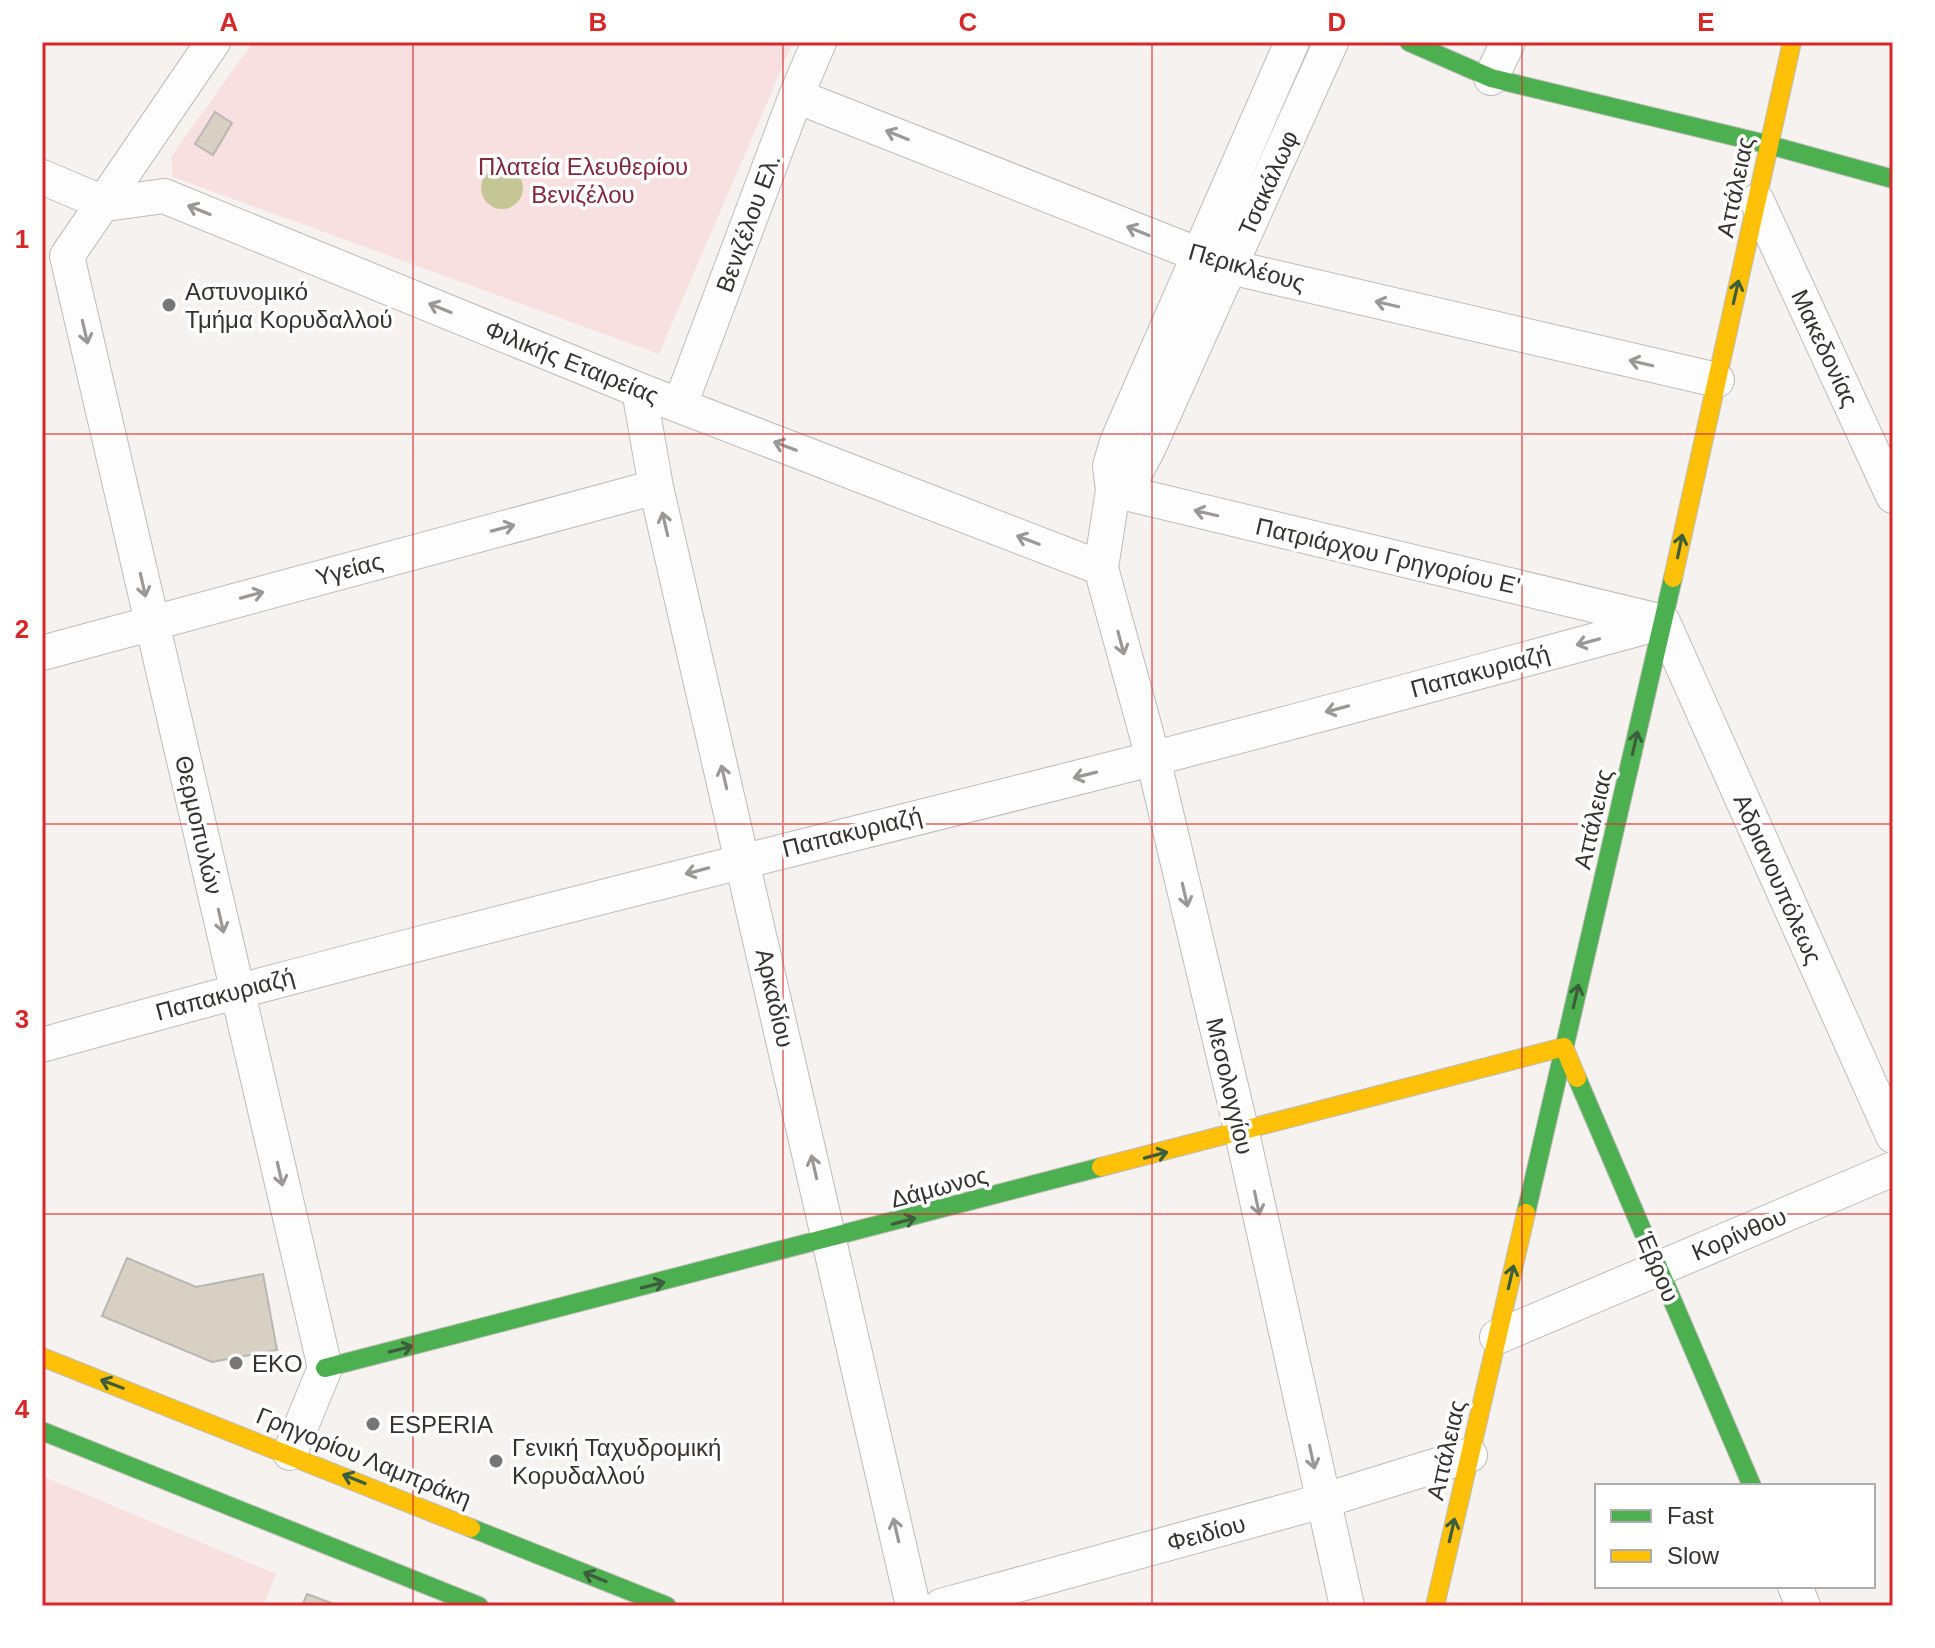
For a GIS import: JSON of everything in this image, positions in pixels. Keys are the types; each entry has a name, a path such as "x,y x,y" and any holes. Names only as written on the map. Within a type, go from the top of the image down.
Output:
{"street":[{"name":"Θερμοπυλών","path":"213,42 106,204 55,260 152,622 325,1368"},
{"name":"Βενιζέλου Ελ.","path":"680,405 819,42"},
{"name":"Τσακάλωφ","path":"1101,568 1113,490 1110,466 1117,442 1292,42"},
{"name":"Τσακάλωφ","path":"1113,490 1134,475 1145,455 1331,42"},
{"path":"1409,42 1491,78 1769,145 1893,179"},
{"path":"1491,78 1508,42"},
{"name":"Αττάλειας","path":"1435,1606 1663,622 1792,42"},
{"name":"Περικλέους","path":"796,96 1230,267 1717,380"},
{"path":"42,177 106,204"},
{"name":"Φιλικής Εταιρείας","path":"106,204 164,196 639,390 1101,568"},
{"name":"Μακεδονίας","path":"1757,201 1893,496"},
{"name":"Αρκαδίου","path":"639,390 656,487 913,1606"},
{"name":"Υγείας","path":"42,653 656,487"},
{"name":"Πατριάρχου Γρηγορίου Ε'","path":"1113,490 1663,622"},
{"name":"Μεσολογγίου","path":"1101,568 1153,758 1242,1133 1347,1606"},
{"name":"Παπακυριαζή","path":"42,1045 237,990 743,859 1153,758 1663,622"},
{"name":"Αδριανουπόλεως","path":"1663,622 1893,1136"},
{"name":"Δάμωνος","path":"325,1368 830,1240 1564,1047"},
{"name":"Έβρου","path":"1564,1047 1751,1484"},
{"name":"Κορίνθου","path":"1497,1337 1893,1169"},
{"name":"Γρηγορίου Λαμπράκη","path":"42,1357 290,1453 667,1606"},
{"path":"290,1453 325,1368"},
{"path":"42,1431 472,1605"},
{"name":"Φειδίου","path":"941,1606 1322,1501 1470,1455"}],"green space":[{"name":"Πλατεία Ελευθερίου Βενιζέλου","path":"253,42 793,42 659,354 173,177 171,157"},
{"path":"42,1476 276,1574 263,1606 42,1606"}],"shaded area":[{"path":"502,167 517,173 523,188 517,203 502,209 487,203 481,188 487,173"}],"building":[{"path":"215,112 232,123 213,155 195,144"},
{"path":"127,1258 196,1287 263,1274 277,1350 212,1362 102,1316"},
{"path":"307,1594 339,1606 302,1606"}],"traffic: fast":[{"path":"1409,42 1491,78 1762,143 1893,179"},
{"path":"1526,1213 1673,578"},
{"path":"1577,1078 1751,1484"},
{"path":"325,1368 1101,1167"},
{"path":"42,1431 479,1606"},
{"path":"471,1528 667,1606"}],"traffic: slow":[{"path":"1673,578 1792,42"},
{"path":"1101,1167 1564,1047 1577,1078"},
{"path":"1435,1606 1526,1213"},
{"path":"42,1357 471,1528"}],"place":[{"name":"Αστυνομικό Τμήμα Κορυδαλλού","path":"169,305"},
{"name":"EKO","path":"236,1363"},
{"name":"ESPERIA","path":"373,1424"},
{"name":"Γενική Ταχυδρομική Κορυδαλλού","path":"496,1461"}]}
